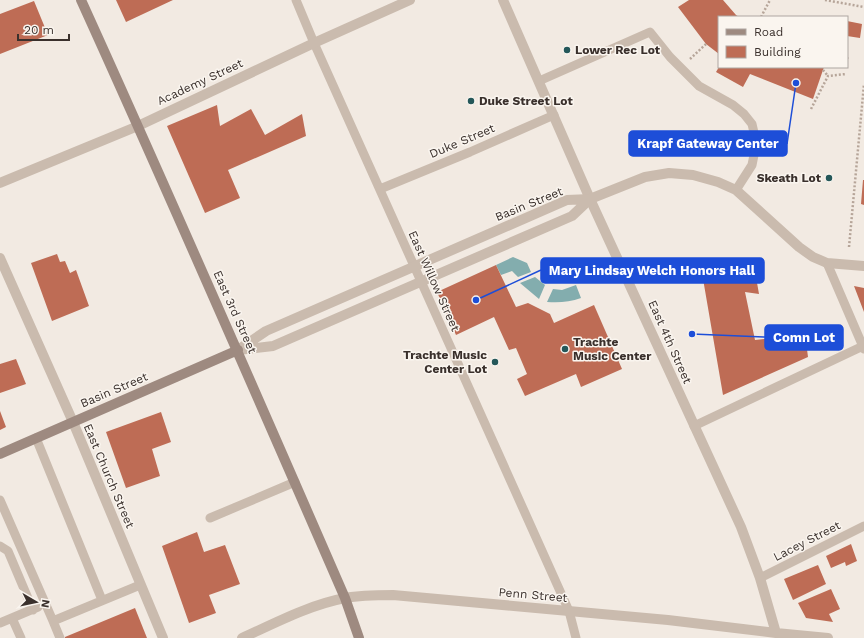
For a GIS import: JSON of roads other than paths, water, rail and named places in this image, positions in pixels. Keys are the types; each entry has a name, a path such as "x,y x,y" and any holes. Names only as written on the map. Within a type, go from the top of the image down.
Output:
{"main road":[{"name":"East 3rd Street","path":"81,0 238,350 345,598 359,638"},
{"name":"Basin Street","path":"0,454 238,350"}],"street":[{"name":"Academy Street","path":"0,183 138,126 314,43 410,0"},
{"name":"East 4th Street","path":"503,0 590,199 741,527 760,578 776,633"},
{"path":"590,199 645,177 669,173 693,175 718,182 736,190 799,247 813,257 827,263 864,266"},
{"name":"Basin Street","path":"238,350 266,331 567,200 590,199"},
{"name":"Basin Street","path":"238,350 273,346 572,216 590,199"},
{"name":"East Church Street","path":"0,258 73,422 163,638"},
{"name":"Penn Street","path":"242,638 318,605 345,598 367,595 393,595 668,620 828,638"}],"lane":[{"name":"East Willow Street","path":"296,0 569,611 576,638"},
{"path":"538,80 650,32 670,57 699,86 733,105 744,114 752,124 755,137 755,150 752,165 736,190"},
{"name":"Duke Street","path":"380,189 554,115"},
{"path":"694,426 863,347 827,263"},
{"path":"36,438 102,600"},
{"path":"210,518 295,482"},
{"path":"0,501 60,638"},
{"name":"Lacey Street","path":"760,578 864,526"},
{"path":"0,546 8,551 32,610"},
{"path":"53,621 140,585"},
{"path":"0,623 45,604"},
{"path":"12,618 21,638"}],"water":[{"path":"513,257 527,263 531,272 518,277 512,271 501,275 496,265"},
{"path":"535,277 545,285 539,299 520,283"},
{"path":"576,285 581,298 564,302 547,302 553,289 562,290"}],"place":[{"name":"Lower Rec Lot","path":"567,50"},
{"name":"Krapf Gateway Center","path":"796,83"},
{"name":"Duke Street Lot","path":"471,101"},
{"name":"Skeath Lot","path":"829,178"},
{"name":"Mary Lindsay Welch Honors Hall","path":"476,300"},
{"name":"Comn Lot","path":"692,334"},
{"name":"Trachte Music Center","path":"565,349"},
{"name":"Trachte Music Center Lot","path":"495,362"}]}
